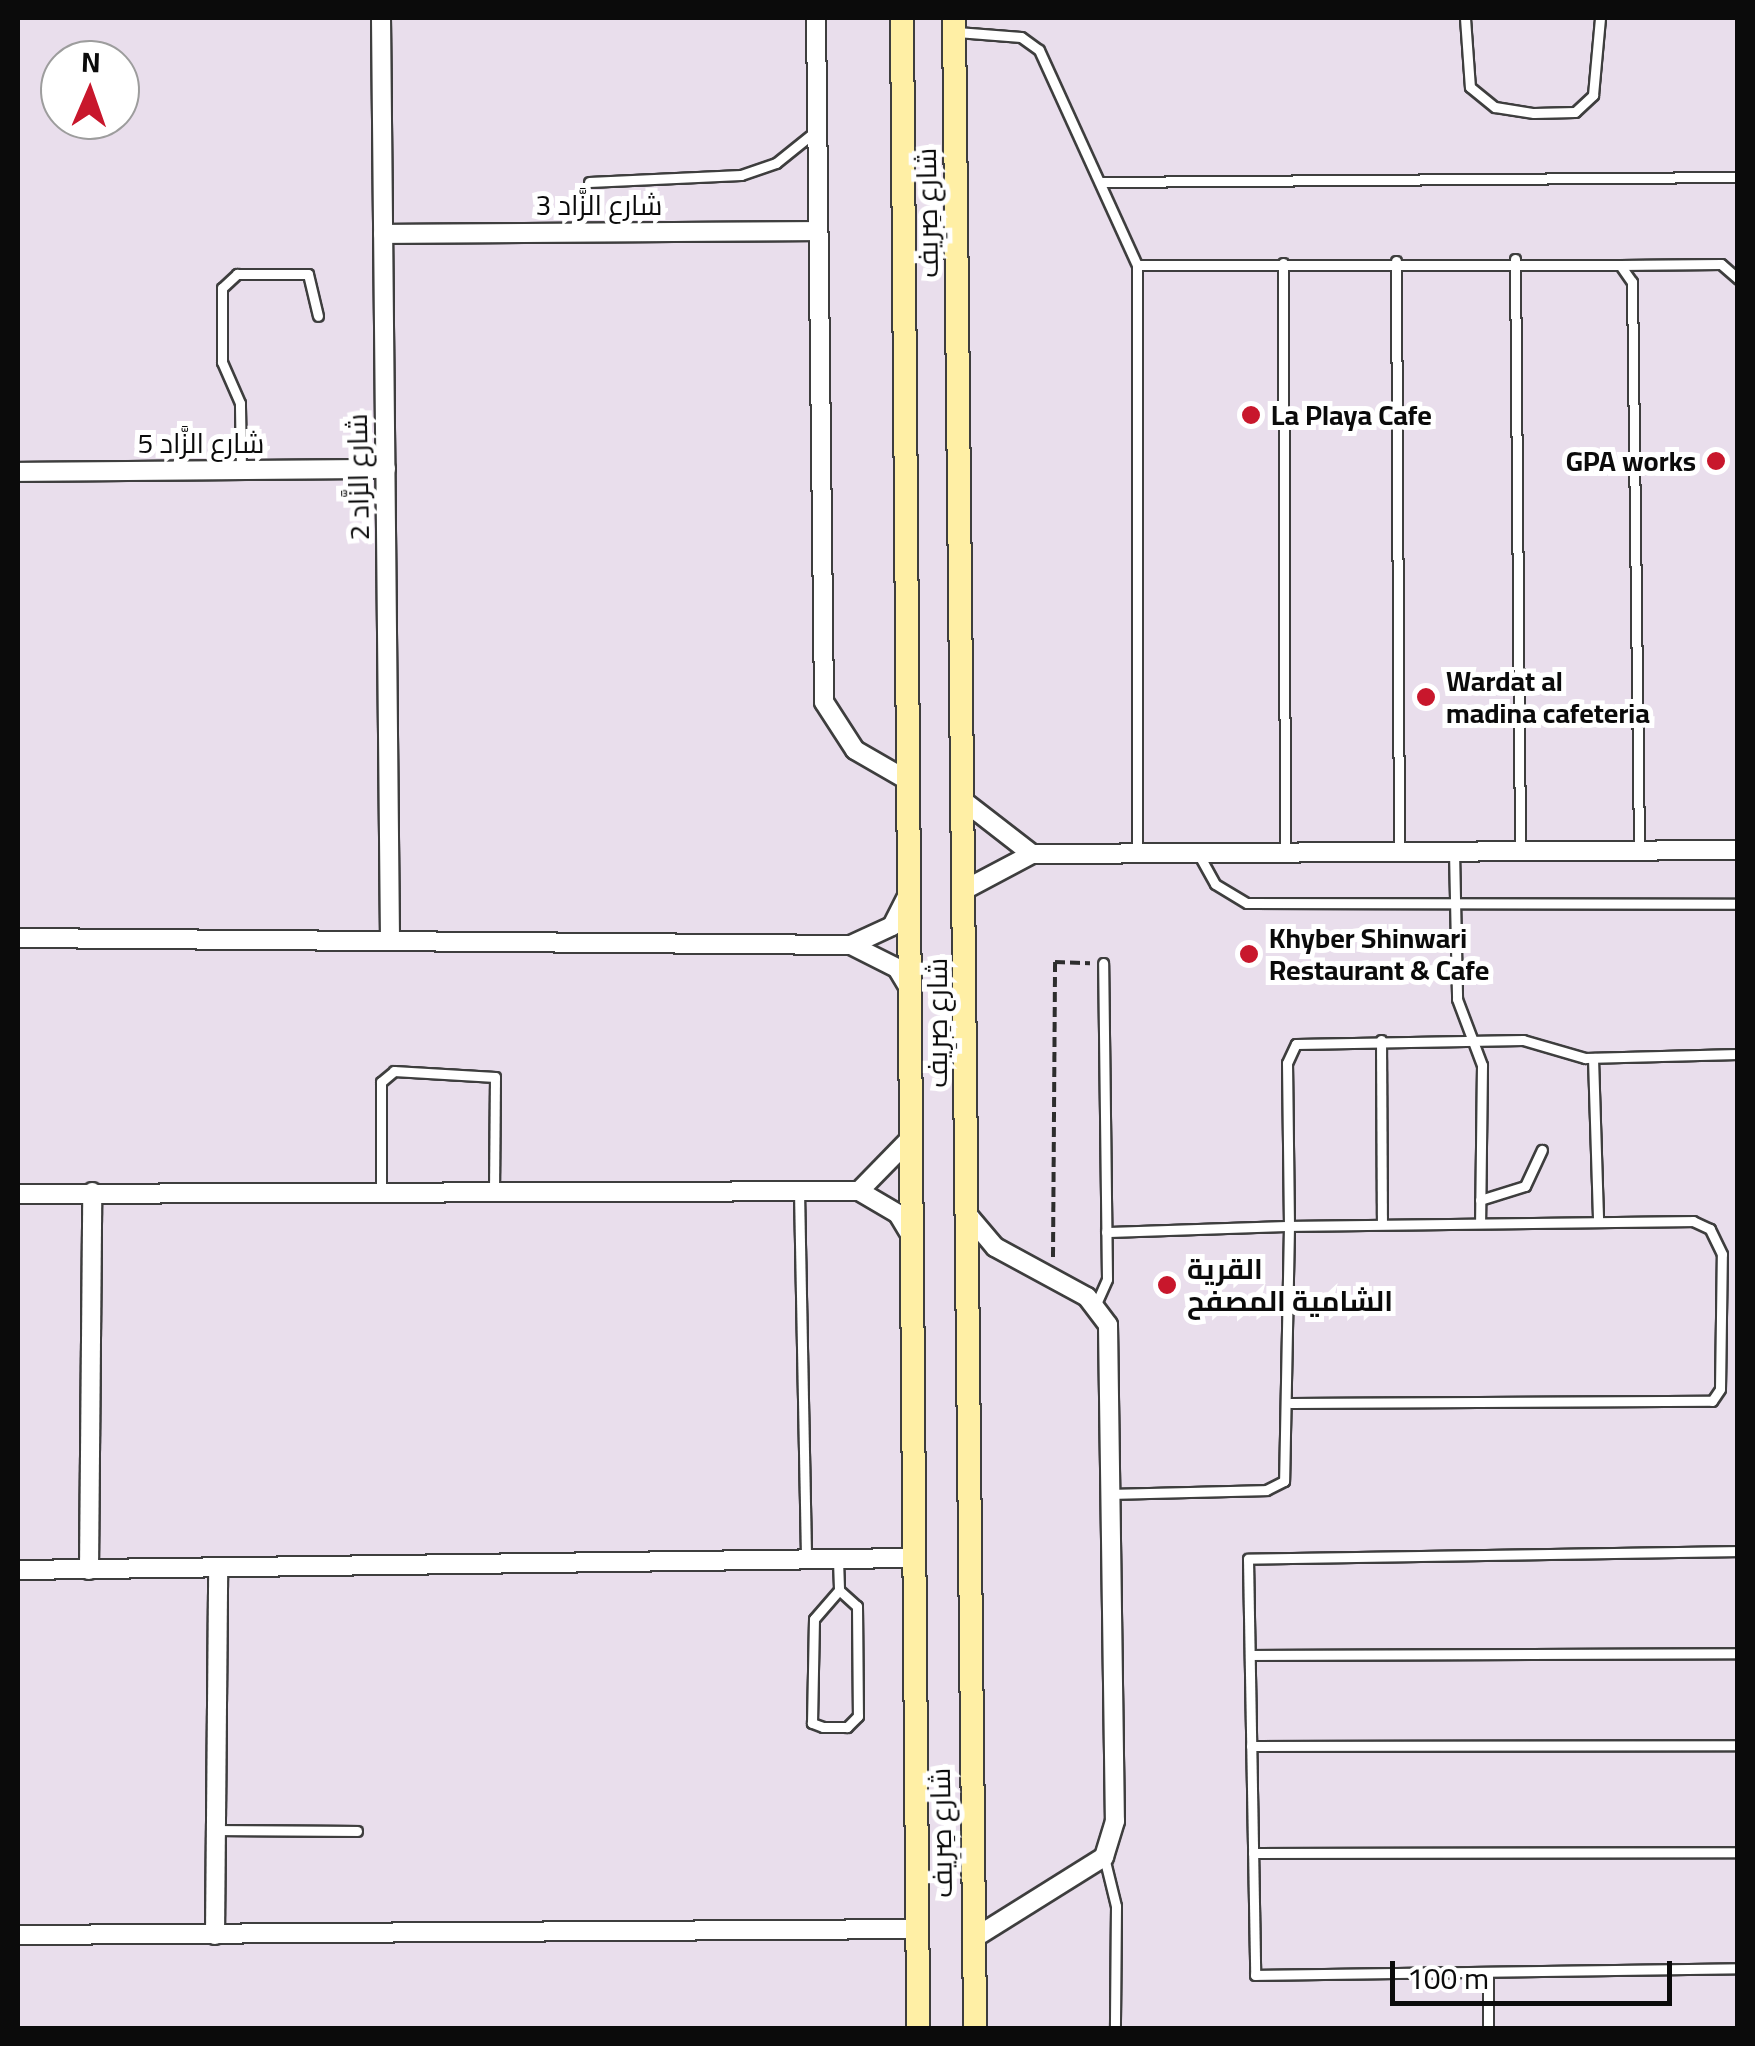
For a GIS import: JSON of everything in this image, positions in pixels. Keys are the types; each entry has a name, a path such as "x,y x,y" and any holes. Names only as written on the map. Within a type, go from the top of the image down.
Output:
{"main road":[{"name":"شارع صِرِيف","path":"902,18 918,2028"},
{"name":"شارع صِرِيف","path":"954,25 966,888 972,1940 976,2028"}],"street":[{"name":"شارع الزَّاد 2","path":"380,18 390,937"},
{"path":"816,18 815,231 824,702 855,750 907,780"},
{"name":"شارع الزَّاد 3","path":"383,234 815,231"},
{"name":"شارع الزَّاد 5","path":"18,472 386,469"},
{"path":"965,802 1032,854"},
{"path":"966,888 1032,854 1454,848 1738,850"},
{"path":"851,944 892,926 908,894"},
{"path":"18,938 390,937 851,944 887,961 908,986"},
{"path":"859,1191 910,1139"},
{"path":"18,1194 859,1191 898,1214 911,1236"},
{"path":"89,1570 92,1192"},
{"path":"968,1215 995,1247 1096,1304 1110,1336 1115,1822 1104,1857 972,1940"},
{"path":"18,1570 914,1558"},
{"path":"215,1934 218,1569"},
{"path":"18,1935 918,1929"}],"lane":[{"path":"1465,18 1470,87 1495,107 1534,113 1576,112 1593,94 1600,18"},
{"path":"954,25 1021,37 1039,50 1137,265 1136,854"},
{"path":"589,182 741,175 776,163 816,131"},
{"path":"1102,182 1738,177"},
{"path":"1137,265 1515,259 1620,265 1721,264 1738,279"},
{"path":"1515,259 1520,848"},
{"path":"1396,261 1399,849"},
{"path":"1283,263 1285,852"},
{"path":"1620,265 1632,282 1638,850"},
{"path":"241,470 240,404 222,362 222,288 237,274 308,274 318,316"},
{"path":"1454,848 1456,999 1476,1041 1480,1222"},
{"path":"1198,853 1216,884 1247,903 1738,904"},
{"path":"1096,1304 1107,1279 1104,963"},
{"path":"1112,1494 1266,1490 1284,1481 1291,1403 1290,1052 1308,1040 1523,1040 1593,1058 1738,1054"},
{"path":"1381,1040 1382,1223"},
{"path":"1593,1058 1598,1221"},
{"path":"381,1192 382,1078 390,1071 495,1077 494,1192"},
{"path":"1480,1200 1525,1186 1542,1150"},
{"path":"799,1191 806,1560"},
{"path":"1106,1232 1382,1223 1693,1221 1716,1236 1720,1389 1712,1400 1291,1403"},
{"path":"1738,1551 1248,1559 1255,1975 1738,1968"},
{"path":"838,1560 839,1590 814,1618 812,1723 823,1727 846,1727 858,1716 856,1606 839,1590"},
{"path":"1250,1655 1738,1654"},
{"path":"1251,1746 1738,1745"},
{"path":"216,1830 357,1831"},
{"path":"1253,1852 1738,1852"},
{"path":"1104,1857 1116,1906 1115,2028"},
{"path":"1488,1972 1488,2028"}],"path":[{"path":"1060,1283 1067,1267 1050,1254 1056,962 1104,963"}],"shaded area":[{"path":"18,18 1737,18 1737,2028 18,2028"}],"place":[{"name":"La Playa Cafe","path":"1251,415"},
{"name":"GPA works","path":"1716,461"},
{"name":"Wardat al madina cafeteria","path":"1426,697"},
{"name":"Khyber Shinwari Restaurant & Cafe","path":"1249,954"},
{"name":"القرية الشامية المصفح","path":"1167,1285"}]}
